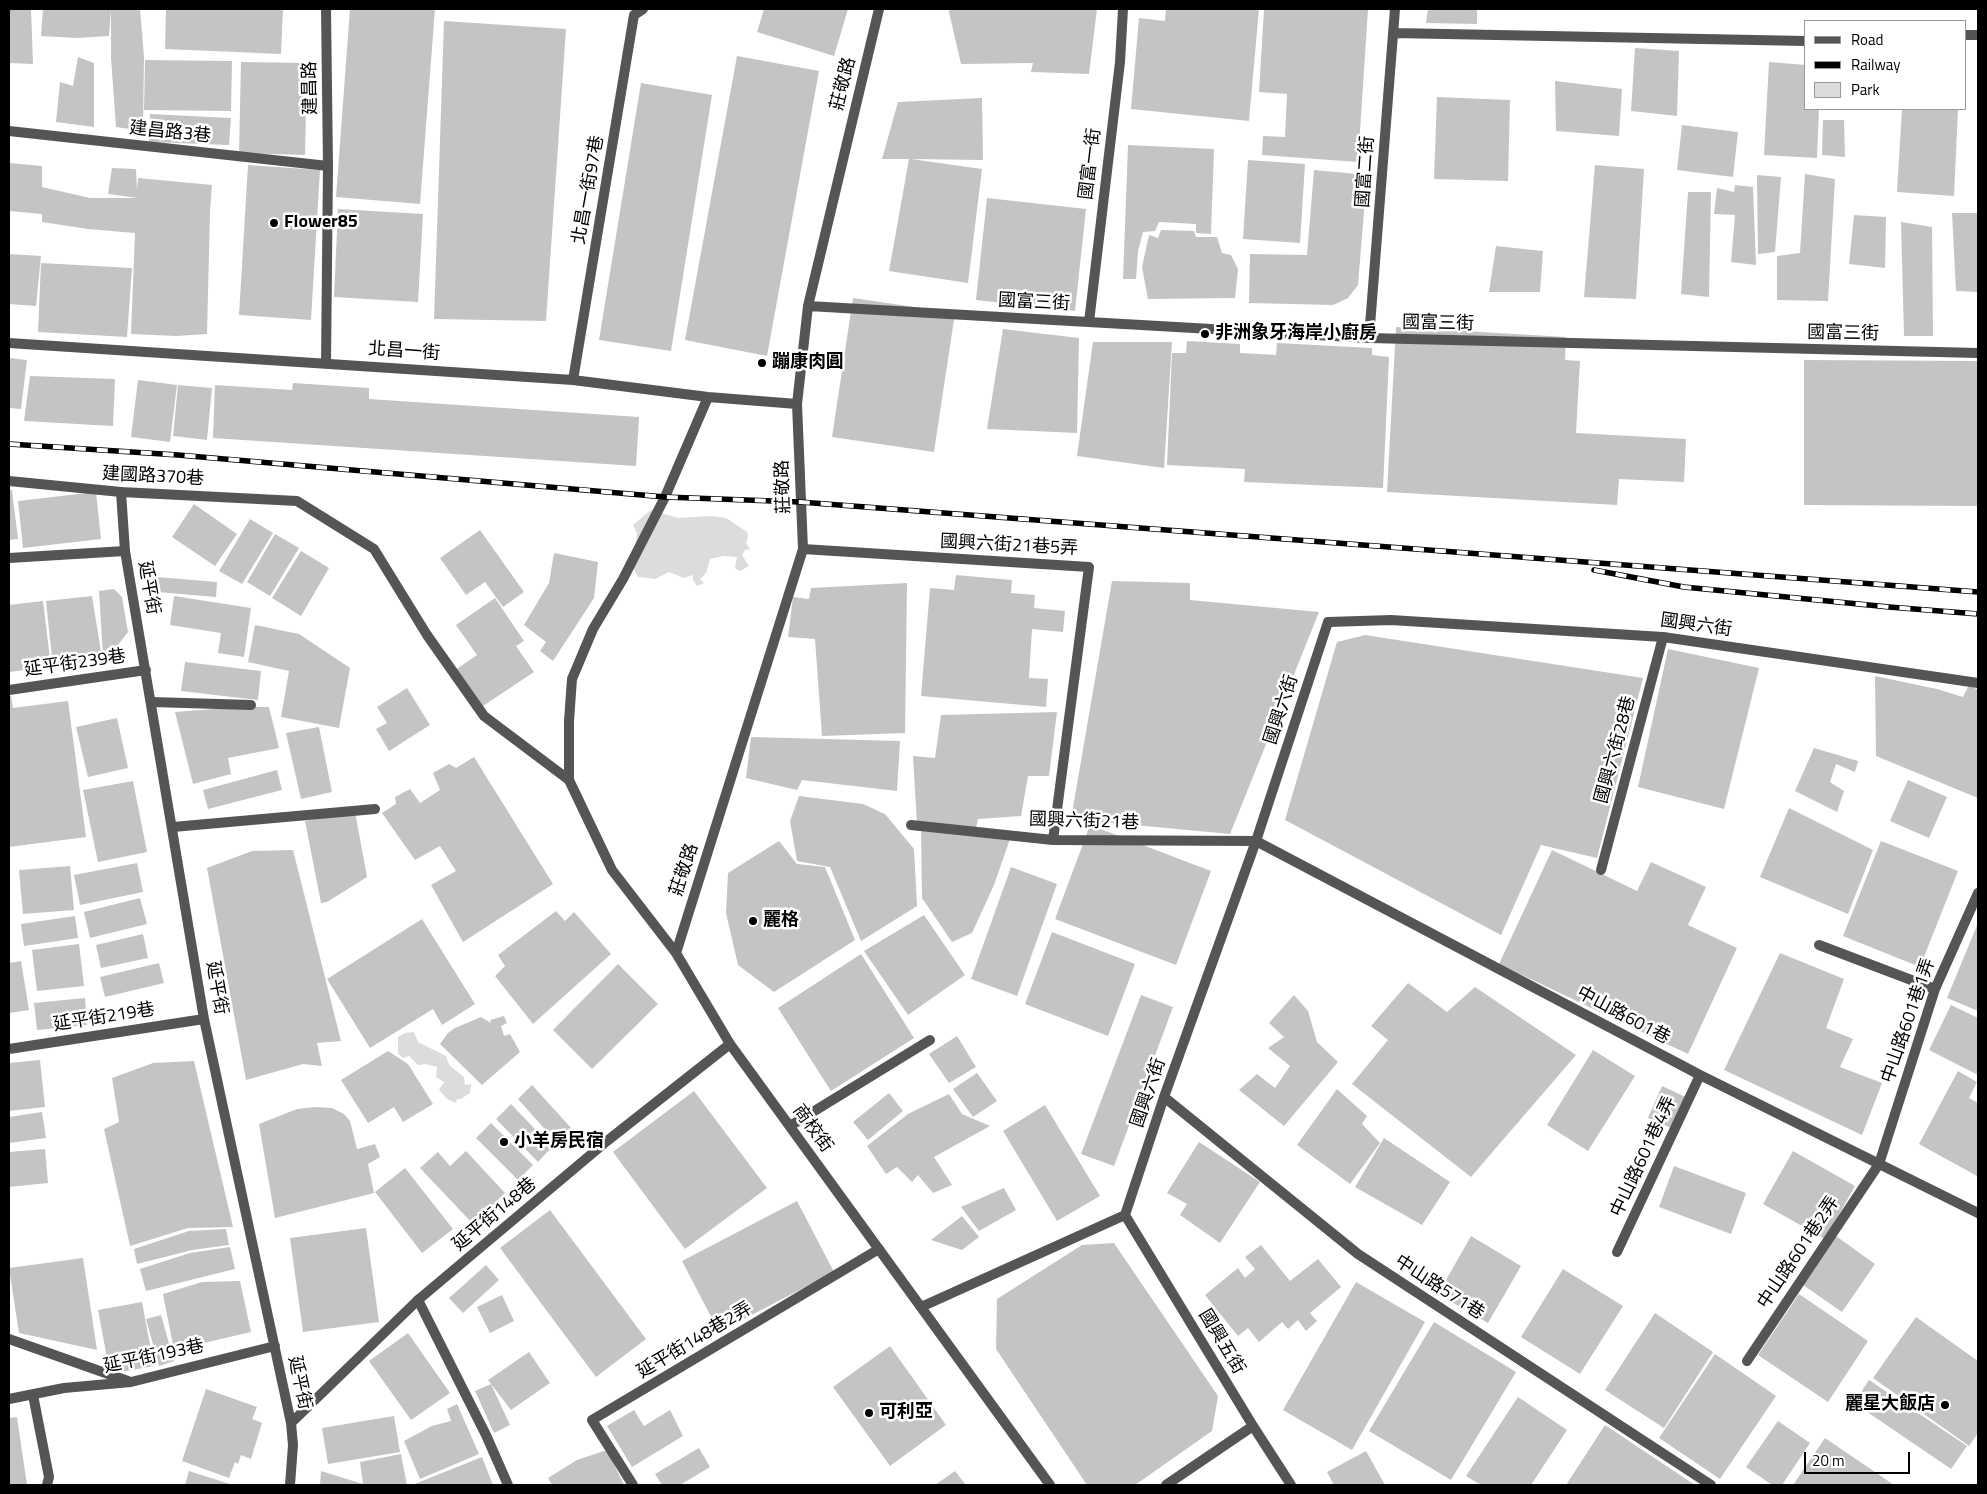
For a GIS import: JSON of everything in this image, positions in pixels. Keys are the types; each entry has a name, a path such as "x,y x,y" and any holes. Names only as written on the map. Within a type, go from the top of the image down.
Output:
{"street":[{"name":"建昌路","path":"326,9 328,166 326,364"},
{"name":"北昌一街97巷","path":"573,380 634,15 642,9"},
{"name":"莊敬路","path":"676,953 803,549 797,404 808,306 880,9"},
{"name":"國富一街","path":"1089,322 1120,62 1123,9"},
{"name":"國富二街","path":"1370,338 1395,9"},
{"path":"1394,32 1804,41"},
{"name":"建昌路3巷","path":"9,131 328,166"},
{"name":"國富三街","path":"808,306 1370,338 1978,353"},
{"name":"北昌一街","path":"9,343 573,380 708,397 797,404"},
{"path":"569,780 569,721 572,679 592,629 623,579 665,498 708,397"},
{"name":"建國路370巷","path":"9,482 121,492 296,501 374,549 427,635 484,716 569,780"},
{"name":"延平街","path":"121,492 125,551 204,1019 291,1423 293,1445 290,1485"},
{"name":"國興六街21巷5弄","path":"803,549 1089,567 1053,840"},
{"path":"9,558 125,551"},
{"name":"國興六街","path":"1125,1215 1164,1097 1256,841 1328,622 1391,620 1663,637 1978,683"},
{"name":"國興六街28巷","path":"1601,870 1663,637"},
{"name":"延平街239巷","path":"9,690 146,670"},
{"path":"152,702 251,705"},
{"name":"商校街","path":"569,780 612,870 676,953 730,1044 1050,1485"},
{"path":"173,827 375,809"},
{"name":"國興六街21巷","path":"911,825 1053,840 1256,841"},
{"name":"中山路601巷","path":"1256,841 1700,1075 1978,1213"},
{"name":"中山路601巷1弄","path":"1879,1164 1934,989 1978,893"},
{"path":"1819,945 1934,989"},
{"name":"延平街219巷","path":"9,1050 204,1019"},
{"path":"790,1126 930,1040"},
{"name":"延平街148巷","path":"291,1423 418,1300 607,1141 730,1044"},
{"name":"中山路601巷4弄","path":"1617,1252 1700,1075"},
{"name":"中山路571巷","path":"1164,1097 1358,1254 1711,1485"},
{"name":"中山路601巷2弄","path":"1747,1361 1879,1164"},
{"path":"921,1307 1125,1215"},
{"name":"國興五街","path":"1125,1215 1291,1485"},
{"name":"延平街148巷2弄","path":"633,1485 592,1420 879,1249"},
{"path":"418,1300 486,1435 508,1485"},
{"path":"9,1339 131,1382"},
{"name":"延平街193巷","path":"9,1399 64,1388 131,1382 274,1346"},
{"path":"33,1395 49,1477 46,1485"},
{"path":"1166,1485 1253,1426"}],"green space":[{"path":"651,510 678,518 711,516 726,518 747,532 746,543 750,549 745,550 742,555 749,566 740,571 735,568 737,557 723,556 710,559 706,573 700,579 704,583 697,586 693,580 693,575 684,578 669,572 655,579 638,577 633,567 637,533 633,525"},
{"path":"414,1032 418,1042 446,1056 449,1065 464,1077 465,1085 471,1084 470,1093 461,1099 457,1099 456,1103 447,1099 439,1090 444,1082 436,1077 437,1067 426,1064 418,1065 409,1056 403,1058 398,1054 398,1037 405,1033"}],"building":[{"path":"9,9 31,9 33,64 9,63"},
{"path":"43,9 111,9 109,36 77,38 41,36"},
{"path":"111,9 140,9 144,57 143,131 116,127 111,58"},
{"path":"166,9 283,9 281,54 165,49"},
{"path":"350,9 435,9 420,204 336,197"},
{"path":"764,9 848,9 834,56 757,32"},
{"path":"950,9 1097,9 1089,74 1031,72 1033,63 961,64 949,12"},
{"path":"1166,9 1259,9 1249,121 1131,109 1139,18 1165,21"},
{"path":"1264,9 1368,9 1358,162 1262,155 1263,136 1285,137 1287,94 1259,92"},
{"path":"1428,9 1477,9 1477,24 1426,23"},
{"path":"444,21 566,29 546,321 434,319"},
{"path":"1635,48 1679,51 1677,116 1631,111"},
{"path":"737,56 819,71 767,356 685,340"},
{"path":"78,57 94,63 94,127 56,122 60,82 73,86"},
{"path":"145,60 232,61 231,111 144,110"},
{"path":"241,62 307,63 305,155 239,153"},
{"path":"1769,62 1804,65 1804,110 1819,110 1817,158 1764,155"},
{"path":"1555,81 1622,89 1619,136 1556,131"},
{"path":"641,83 712,95 671,351 599,340"},
{"path":"1437,97 1510,100 1508,181 1434,179"},
{"path":"982,98 983,160 911,159 982,169 968,283 889,271 909,159 882,159 898,102"},
{"path":"1902,110 1958,110 1954,196 1897,192"},
{"path":"150,114 231,118 229,145 149,142"},
{"path":"1823,120 1844,120 1845,157 1822,155"},
{"path":"1682,125 1738,132 1733,177 1677,170"},
{"path":"1128,145 1214,149 1211,234 1196,233 1196,224 1159,222 1155,231 1143,232 1138,251 1136,279 1123,279"},
{"path":"1248,160 1305,164 1300,243 1243,239"},
{"path":"9,163 42,166 42,187 90,198 137,198 108,194 112,168 136,169 137,191 138,178 212,185 207,334 176,336 131,334 135,233 88,229 42,222 42,214 9,211"},
{"path":"248,165 320,170 311,320 239,315"},
{"path":"1595,165 1644,169 1636,299 1584,297"},
{"path":"1314,170 1367,175 1358,285 1348,298 1333,305 1249,303 1250,254 1307,255"},
{"path":"1805,174 1835,179 1828,301 1777,300 1777,256 1800,253"},
{"path":"1757,175 1781,177 1775,252 1758,254"},
{"path":"1735,185 1753,187 1756,265 1731,262 1735,215 1714,214 1717,188 1734,192"},
{"path":"1688,192 1711,192 1709,297 1681,294"},
{"path":"987,198 1086,209 1075,311 976,300"},
{"path":"338,209 423,214 418,302 334,297"},
{"path":"1952,213 1978,213 1978,292 1956,291"},
{"path":"1854,215 1886,217 1885,268 1849,264"},
{"path":"1901,222 1932,227 1933,336 1904,336"},
{"path":"1161,230 1194,231 1196,237 1217,237 1222,253 1231,255 1238,269 1235,298 1148,299 1142,267 1149,235 1158,238"},
{"path":"1496,246 1543,251 1540,292 1489,292"},
{"path":"9,254 41,256 36,306 9,304"},
{"path":"41,263 132,268 127,337 38,332"},
{"path":"853,298 955,313 934,452 832,437"},
{"path":"1396,327 1566,337 1565,360 1580,361 1576,433 1686,439 1684,482 1619,479 1617,505 1387,492"},
{"path":"1003,329 1079,338 1077,433 987,429"},
{"path":"1187,341 1240,344 1240,353 1276,355 1277,343 1372,348 1372,355 1389,357 1383,488 1244,482 1245,469 1167,465 1172,353 1186,353"},
{"path":"1093,342 1172,342 1164,468 1077,456"},
{"path":"9,358 27,360 21,409 9,408"},
{"path":"1804,360 1978,361 1978,506 1804,505"},
{"path":"30,376 115,379 113,426 24,421"},
{"path":"138,380 177,385 170,442 131,437"},
{"path":"293,383 369,388 369,399 639,417 636,466 213,438 215,385 292,390"},
{"path":"178,385 212,388 207,440 173,436"},
{"path":"9,490 12,490 18,539 9,540"},
{"path":"96,492 101,539 23,548 18,501"},
{"path":"194,504 237,534 215,566 172,537"},
{"path":"250,519 273,533 242,584 219,571"},
{"path":"480,530 524,592 503,607 485,582 466,595 440,558"},
{"path":"275,534 299,548 270,596 247,582"},
{"path":"301,551 329,568 301,616 272,598"},
{"path":"554,553 598,562 594,598 553,661 540,651 546,642 524,625 549,583"},
{"path":"956,575 1012,580 1011,593 1035,595 1034,608 1065,611 1063,632 1032,629 1029,678 1048,679 1046,707 921,696 930,588 954,590"},
{"path":"157,577 217,582 216,597 157,592"},
{"path":"1112,581 1190,583 1190,600 1319,612 1230,834 1071,819"},
{"path":"907,583 905,733 822,736 815,639 788,637 793,597 809,599 811,588"},
{"path":"114,589 122,597 128,632 111,654 103,655 99,591"},
{"path":"92,596 102,658 53,667 46,601"},
{"path":"174,596 251,608 244,657 218,653 221,633 170,625"},
{"path":"495,598 524,641 516,646 534,672 480,708 455,670 477,655 456,625"},
{"path":"43,601 51,667 9,672 9,605"},
{"path":"255,625 299,634 350,668 339,728 281,717 289,671 248,662"},
{"path":"1365,635 1643,678 1597,858 1541,845 1501,935 1285,820 1337,642"},
{"path":"1668,649 1759,668 1724,809 1638,787"},
{"path":"185,662 261,671 258,700 181,691"},
{"path":"1875,676 1937,689 1963,697 1969,685 1978,690 1978,798 1876,756"},
{"path":"407,688 430,725 389,751 376,729 387,723 377,707"},
{"path":"9,696 11,696 13,708 68,701 86,837 9,847"},
{"path":"240,707 269,707 279,748 228,758 231,774 193,784 175,712"},
{"path":"1057,712 1049,776 1028,776 1021,816 978,819 976,828 917,824 913,756 935,758 941,715"},
{"path":"117,718 128,768 88,777 76,727"},
{"path":"319,727 332,792 301,799 286,733"},
{"path":"751,737 900,741 897,791 802,780 797,790 746,778"},
{"path":"1814,748 1858,761 1855,772 1836,764 1830,782 1844,791 1837,812 1795,791"},
{"path":"474,757 553,884 463,942 431,885 456,871 440,846 415,860 382,813 396,804 395,797 410,789 420,803 440,790 433,773 449,764 456,768"},
{"path":"277,770 282,790 208,809 203,790"},
{"path":"1908,780 1947,797 1929,838 1890,821"},
{"path":"133,781 147,852 98,862 83,790"},
{"path":"799,796 863,804 885,814 914,849 917,906 861,941 830,867 797,861 790,821"},
{"path":"1789,808 1873,850 1848,914 1760,877"},
{"path":"355,812 367,877 327,902 321,903 305,821"},
{"path":"1090,825 1211,871 1176,965 1055,919"},
{"path":"921,829 1010,839 994,885 972,933 952,942 922,898"},
{"path":"779,841 797,864 825,867 855,940 774,992 738,965 726,913 728,873"},
{"path":"1881,841 1958,871 1920,967 1843,936"},
{"path":"293,850 341,1041 317,1043 322,1066 303,1064 246,1080 207,868 252,851"},
{"path":"1552,850 1637,891 1651,862 1706,887 1688,925 1737,948 1688,1054 1499,964"},
{"path":"137,863 143,892 80,905 74,875"},
{"path":"70,866 74,910 23,914 19,870"},
{"path":"1011,867 1057,884 1017,996 971,979"},
{"path":"140,898 147,924 90,938 84,912"},
{"path":"556,911 565,921 574,912 611,954 533,1024 495,976 505,966 498,955"},
{"path":"924,915 965,975 908,1015 864,951"},
{"path":"75,916 78,938 24,946 21,924"},
{"path":"422,919 475,1004 442,1025 433,1009 370,1048 327,979"},
{"path":"1978,923 1978,1011 1947,998"},
{"path":"1052,932 1135,964 1108,1036 1025,1004"},
{"path":"143,934 148,958 101,968 96,945"},
{"path":"79,944 84,986 37,991 32,950"},
{"path":"1780,953 1844,979 1826,1028 1853,1039 1840,1067 1882,1083 1862,1135 1724,1070"},
{"path":"861,954 914,1038 831,1091 778,1008"},
{"path":"21,961 29,1010 9,1013 9,963"},
{"path":"159,963 164,983 105,997 100,977"},
{"path":"618,964 658,1004 592,1069 553,1030"},
{"path":"1408,983 1447,1012 1475,987 1576,1055 1471,1177 1352,1084 1388,1040 1371,1026"},
{"path":"1141,995 1173,1007 1114,1166 1081,1154"},
{"path":"1294,995 1308,1011 1317,1042 1338,1062 1284,1126 1239,1090 1257,1074 1275,1088 1290,1066 1268,1048 1284,1037 1269,1023"},
{"path":"85,998 87,1025 37,1030 34,1003"},
{"path":"1951,1005 1978,1018 1978,1075 1929,1050"},
{"path":"504,1016 507,1023 501,1026 504,1036 510,1034 520,1052 482,1085 440,1044 448,1033 455,1028 481,1017 491,1023 490,1020"},
{"path":"957,1036 976,1067 949,1083 929,1054"},
{"path":"1593,1050 1635,1076 1588,1151 1547,1125"},
{"path":"388,1051 408,1064 433,1104 403,1122 394,1107 368,1123 341,1080"},
{"path":"40,1060 45,1107 9,1111 9,1063"},
{"path":"194,1061 233,1227 188,1228 130,1246 104,1129 119,1122 112,1078 153,1063"},
{"path":"1958,1071 1977,1082 1969,1098 1978,1103 1977,1176 1919,1144"},
{"path":"977,1073 997,1101 973,1117 953,1089"},
{"path":"532,1085 573,1130 558,1144 518,1099"},
{"path":"1662,1086 1692,1100 1678,1131 1648,1118"},
{"path":"1337,1089 1367,1116 1362,1124 1380,1143 1350,1184 1297,1145"},
{"path":"694,1091 767,1188 685,1249 613,1152"},
{"path":"889,1093 903,1111 868,1140 853,1122"},
{"path":"949,1094 962,1114 990,1126 934,1157 952,1185 933,1193 918,1175 912,1182 897,1167 886,1174 867,1146 908,1114"},
{"path":"511,1104 552,1147 538,1162 496,1119"},
{"path":"1045,1105 1100,1196 1057,1221 1003,1131"},
{"path":"332,1108 344,1114 350,1121 357,1149 375,1144 380,1157 368,1164 374,1193 275,1218 259,1124 297,1109"},
{"path":"42,1112 46,1138 9,1143 9,1117"},
{"path":"491,1123 533,1165 518,1180 476,1138"},
{"path":"1384,1138 1450,1182 1422,1225 1355,1187"},
{"path":"1199,1142 1260,1182 1220,1243 1180,1215 1187,1204 1167,1193"},
{"path":"45,1149 48,1183 9,1187 9,1152"},
{"path":"466,1151 505,1193 473,1224 420,1168 438,1152 450,1166"},
{"path":"1793,1151 1855,1186 1825,1239 1763,1204"},
{"path":"1674,1166 1746,1193 1731,1234 1659,1207"},
{"path":"405,1168 453,1229 422,1253 375,1192"},
{"path":"1004,1188 1016,1210 979,1231 961,1207"},
{"path":"797,1201 834,1272 719,1332 682,1261"},
{"path":"550,1210 646,1339 596,1377 500,1248"},
{"path":"962,1216 979,1237 962,1250 931,1240"},
{"path":"366,1228 379,1322 303,1332 290,1238"},
{"path":"226,1229 229,1245 192,1250 137,1264 134,1249 189,1231"},
{"path":"1471,1236 1521,1266 1488,1323 1438,1294"},
{"path":"1836,1236 1875,1264 1842,1312 1803,1285"},
{"path":"1114,1243 1218,1396 1212,1431 1135,1485 1087,1485 996,1349 997,1299 1082,1245"},
{"path":"1261,1245 1290,1281 1318,1259 1341,1287 1310,1313 1317,1321 1306,1331 1298,1320 1288,1329 1282,1322 1259,1342 1248,1328 1238,1336 1205,1295 1238,1268 1245,1278 1255,1269 1245,1257"},
{"path":"230,1247 235,1269 146,1291 140,1269 190,1253"},
{"path":"83,1258 97,1350 19,1333 9,1268"},
{"path":"486,1265 499,1280 463,1313 449,1298"},
{"path":"1563,1269 1623,1306 1580,1374 1521,1337"},
{"path":"240,1281 251,1332 174,1350 163,1294 202,1282"},
{"path":"1356,1282 1425,1322 1352,1450 1283,1410"},
{"path":"1799,1294 1868,1341 1828,1402 1758,1355"},
{"path":"502,1295 514,1321 490,1333 477,1307"},
{"path":"142,1302 154,1366 110,1374 98,1310"},
{"path":"1655,1313 1713,1352 1664,1428 1605,1390"},
{"path":"161,1315 174,1361 159,1366 146,1319"},
{"name":"麗星大飯店","path":"1916,1317 1978,1361 1978,1433 1969,1446 1873,1378"},
{"path":"1434,1322 1516,1372 1451,1480 1369,1431"},
{"path":"408,1333 450,1393 411,1420 369,1361"},
{"path":"890,1346 946,1425 890,1466 833,1387"},
{"path":"529,1352 550,1383 511,1410 488,1380"},
{"path":"1715,1354 1776,1396 1720,1479 1659,1438"},
{"path":"1869,1380 1967,1446 1951,1469 1854,1403"},
{"path":"491,1384 510,1425 494,1433 475,1391"},
{"path":"206,1389 257,1407 252,1419 262,1423 251,1459 241,1455 238,1464 235,1462 229,1478 182,1461"},
{"path":"1518,1397 1567,1430 1531,1485 1481,1485 1466,1476"},
{"path":"457,1404 479,1454 420,1479 404,1441 432,1426 451,1421 447,1409"},
{"path":"634,1410 644,1426 670,1410 683,1436 632,1467 607,1426"},
{"path":"394,1416 400,1452 328,1464 322,1428"},
{"path":"17,1417 27,1485 9,1485 9,1418"},
{"path":"1778,1421 1810,1443 1782,1485 1772,1485 1746,1467"},
{"path":"1605,1425 1695,1485 1566,1485"},
{"path":"1825,1438 1894,1485 1793,1485"},
{"path":"699,1448 710,1467 680,1485 662,1485 655,1474"},
{"path":"607,1450 624,1485 552,1485 548,1478 577,1460"},
{"path":"1366,1451 1385,1485 1334,1485 1327,1472"},
{"path":"401,1454 407,1485 320,1485 321,1471 363,1484 360,1462"},
{"path":"482,1457 493,1485 412,1485"},
{"path":"189,1471 233,1485 185,1485"},
{"path":"955,1471 966,1485 935,1485"}],"railway":[{"path":"9,444 178,455 665,497 800,502 1978,592"},
{"path":"1594,570 1684,587 1978,614"}],"place":[{"name":"Flower85","path":"274,223"},
{"name":"非洲象牙海岸小廚房","path":"1205,334"},
{"name":"蹦康肉圓","path":"762,363"},
{"name":"麗格","path":"753,921"},
{"name":"小羊房民宿","path":"504,1142"},
{"name":"麗星大飯店","path":"1945,1405"},
{"name":"可利亞","path":"869,1413"}]}
